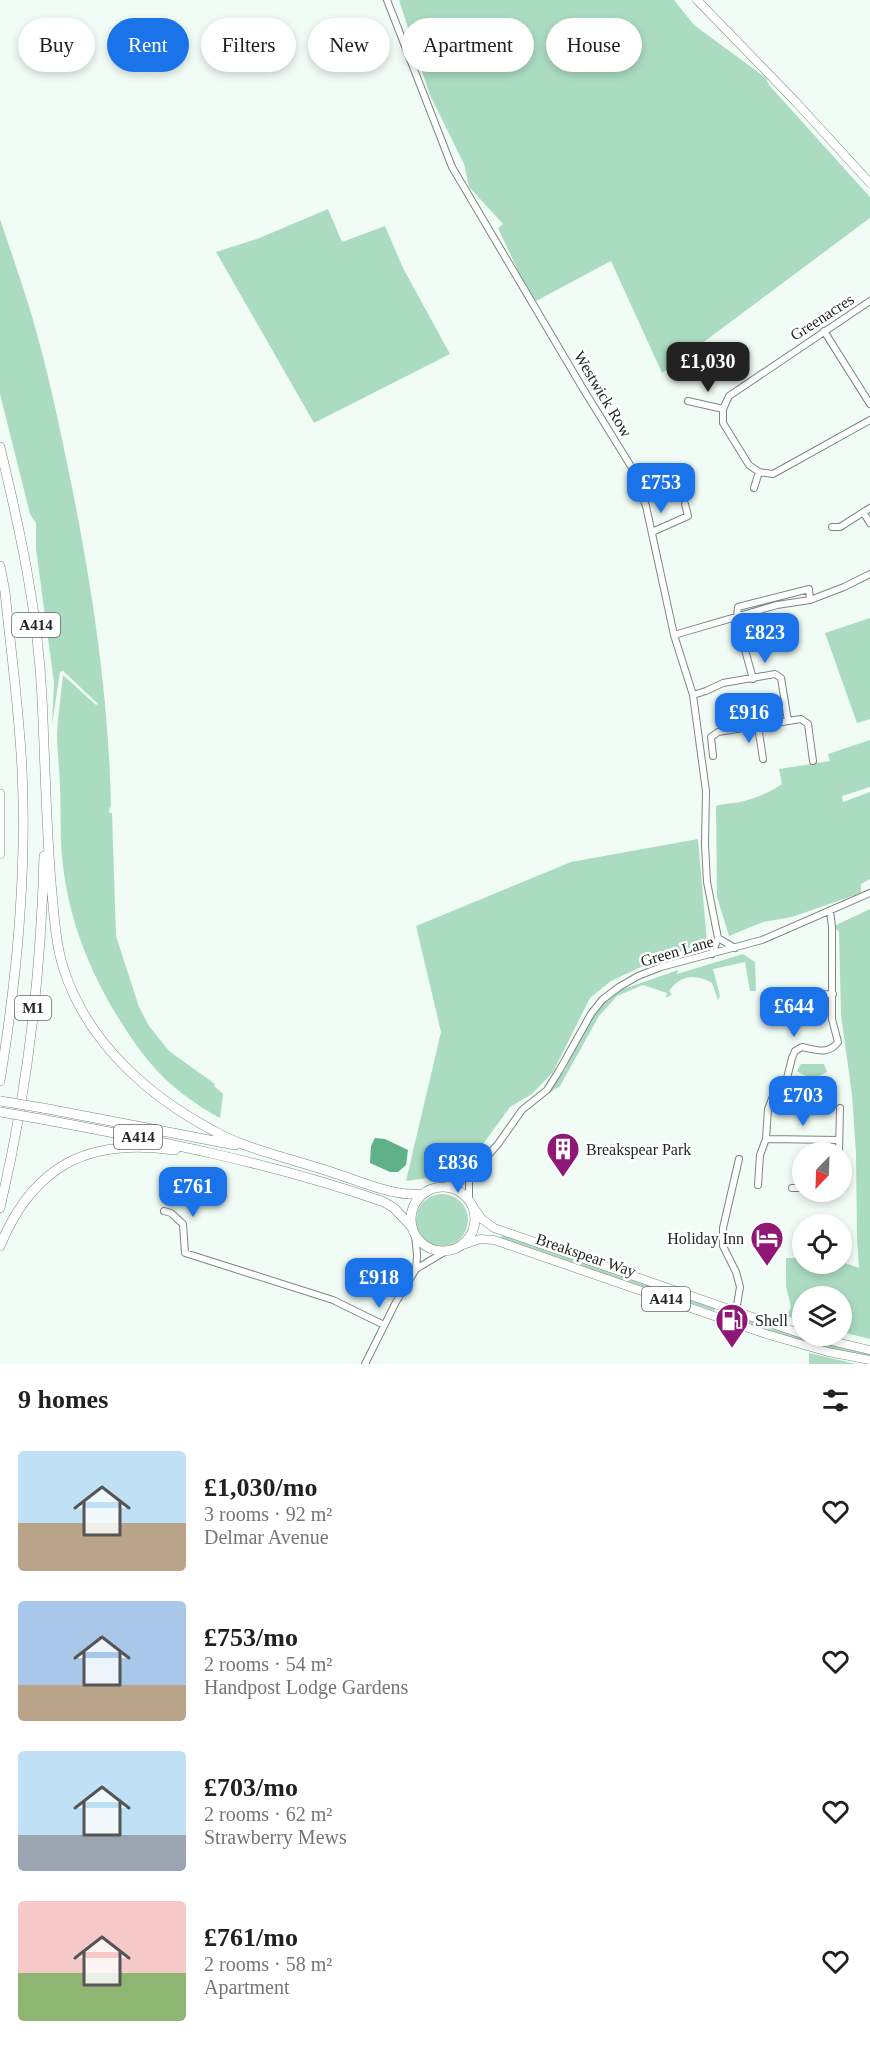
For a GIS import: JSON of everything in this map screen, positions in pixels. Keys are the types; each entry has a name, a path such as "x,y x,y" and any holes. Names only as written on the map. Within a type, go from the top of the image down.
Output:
{"highway":[{"name":"A414","path":"0,447 34,612 42,697 45,806 54,914 60,955 74,994 93,1030 113,1056 159,1097 215,1132 256,1149 403,1195 423,1194"},
{"name":"M1","path":"0,566 5,592 22,770 22,876 19,939 13,1004 0,1081"},
{"path":"0,794 0,854"},
{"name":"M1","path":"0,1208 9,1169 27,1061 37,971 45,806"},
{"path":"0,1101 256,1149"},
{"name":"A414","path":"0,1112 235,1157 310,1177 384,1202 394,1208 414,1231"},
{"path":"0,1246 21,1206 37,1186 57,1168 91,1153 131,1147 150,1147 235,1157"},
{"path":"439,1188 450,1188 460,1192 471,1203 475,1214 473,1231 463,1245 446,1251 428,1247 414,1231 412,1213 423,1194 439,1188"}],"main road":[{"path":"697,0 803,108 870,183"},
{"name":"Breakspear Way","path":"471,1203 482,1219 494,1228 792,1330"},
{"name":"Breakspear Way","path":"463,1245 480,1239 494,1240 763,1333 828,1352 870,1360"},
{"name":"Breakspear Way","path":"852,1346 870,1350"}],"street":[{"name":"Westwick Row","path":"387,0 452,167 632,468 646,506 674,635 693,695 706,791 705,844 708,882 718,938"},
{"name":"Greenacres","path":"723,409 729,396 870,301"},
{"path":"824,331 870,404"},
{"path":"688,401 723,409 723,423 749,465 759,472 772,474 870,420"},
{"path":"754,488 759,472"},
{"path":"652,532 688,516 685,504"},
{"path":"832,527 840,528 870,508"},
{"path":"863,512 870,523"},
{"path":"674,635 736,616 738,607 776,601 810,600 870,574"},
{"path":"776,601 809,589 810,600"},
{"path":"739,628 753,678"},
{"path":"693,695 723,683 775,674 781,678 788,721"},
{"path":"713,756 711,737 718,732 801,719 808,724 813,761"},
{"path":"758,726 763,759"},
{"name":"Green Lane","path":"470,1177 498,1144 522,1110 547,1090 560,1071 582,1029 602,1000 638,976 661,967 762,940 870,893"},
{"path":"758,1185 760,1155 766,1139 768,1109 775,1091 787,1078 795,1051 802,1047 827,1051 838,1042 832,1019 830,911"},
{"path":"712,954 718,938 735,948"},
{"path":"772,1015 773,1001 776,996 833,994"},
{"path":"782,1085 792,1090 802,1090"},
{"path":"766,1139 839,1140 840,1108"},
{"path":"736,1311 740,1287 736,1272 723,1246 722,1238 739,1159"},
{"path":"439,1188 470,1177 468,1188 471,1203"},
{"path":"164,1211 171,1213 183,1224 185,1252 333,1300 384,1325"},
{"path":"414,1231 416,1269"},
{"path":"365,1364 416,1269 446,1251"}],"shaded area":[{"path":"399,0 674,0 694,25 766,78 769,85 870,197 870,218 662,373 611,261 536,301 525,286 498,228 503,224 469,187 464,164 429,93 422,72 534,72 534,18 405,18"},
{"path":"328,209 342,242 385,226 403,268 450,354 314,423 216,252 257,239"},
{"path":"0,219 46,366 87,567 99,646 107,727 116,936 139,1007 149,1026 169,1051 215,1084 214,1086 223,1094 220,1118 175,1088 152,1065 131,1038 99,983 74,921 61,848 57,741 63,675 96,705 98,704 63,671 60,672 52,725 54,683 36,549 36,523 30,514 0,394"},
{"path":"870,618 870,719 857,723 825,633"},
{"path":"870,740 870,787 842,796 843,802 870,792 870,879 861,884 861,893 792,917 763,922 729,936 717,897 716,806 751,799 778,787 782,784 779,769 830,761 828,754"},
{"path":"698,839 707,942 654,961 611,981 590,998 553,1072 532,1094 510,1107 462,1173 406,1181 441,1032 416,926 571,862"},
{"path":"870,909 870,1339 852,1334 852,1286 792,1286 792,1318 787,1316 791,1307 786,1286 786,1258 792,1258 792,1274 852,1274 852,1266 859,1268 852,1095 841,1015 839,932 834,926"},
{"path":"743,954 755,962 756,991 750,991 745,962 713,969 720,996 718,1000 712,983 694,977 678,982 669,991 672,994 668,997 666,997 667,993 643,985 617,996 599,1016 560,1086 546,1095 564,1071 587,1023 615,992 678,970 677,974"},
{"path":"801,1064 824,1064 827,1072 815,1077 804,1075 797,1071"},
{"path":"375,1138 385,1139 408,1150 406,1165 398,1172 390,1172 370,1163 371,1146"},
{"path":"442,1194 452,1196 460,1202 466,1210 468,1220 466,1230 460,1238 452,1244 442,1246 432,1244 424,1238 418,1230 416,1220 418,1210 424,1202 432,1196"},
{"path":"502,1235 715,1308 714,1311 501,1239"},
{"path":"737,1315 792,1330 792,1337 768,1330 735,1319"},
{"path":"823,1346 848,1346 870,1352 870,1357"},
{"path":"809,1353 856,1364 809,1364"}],"place":[{"name":"Breakspear Park","path":"563,1178"},
{"name":"Holiday Inn","path":"767,1267"},
{"name":"Shell","path":"732,1349"}]}
